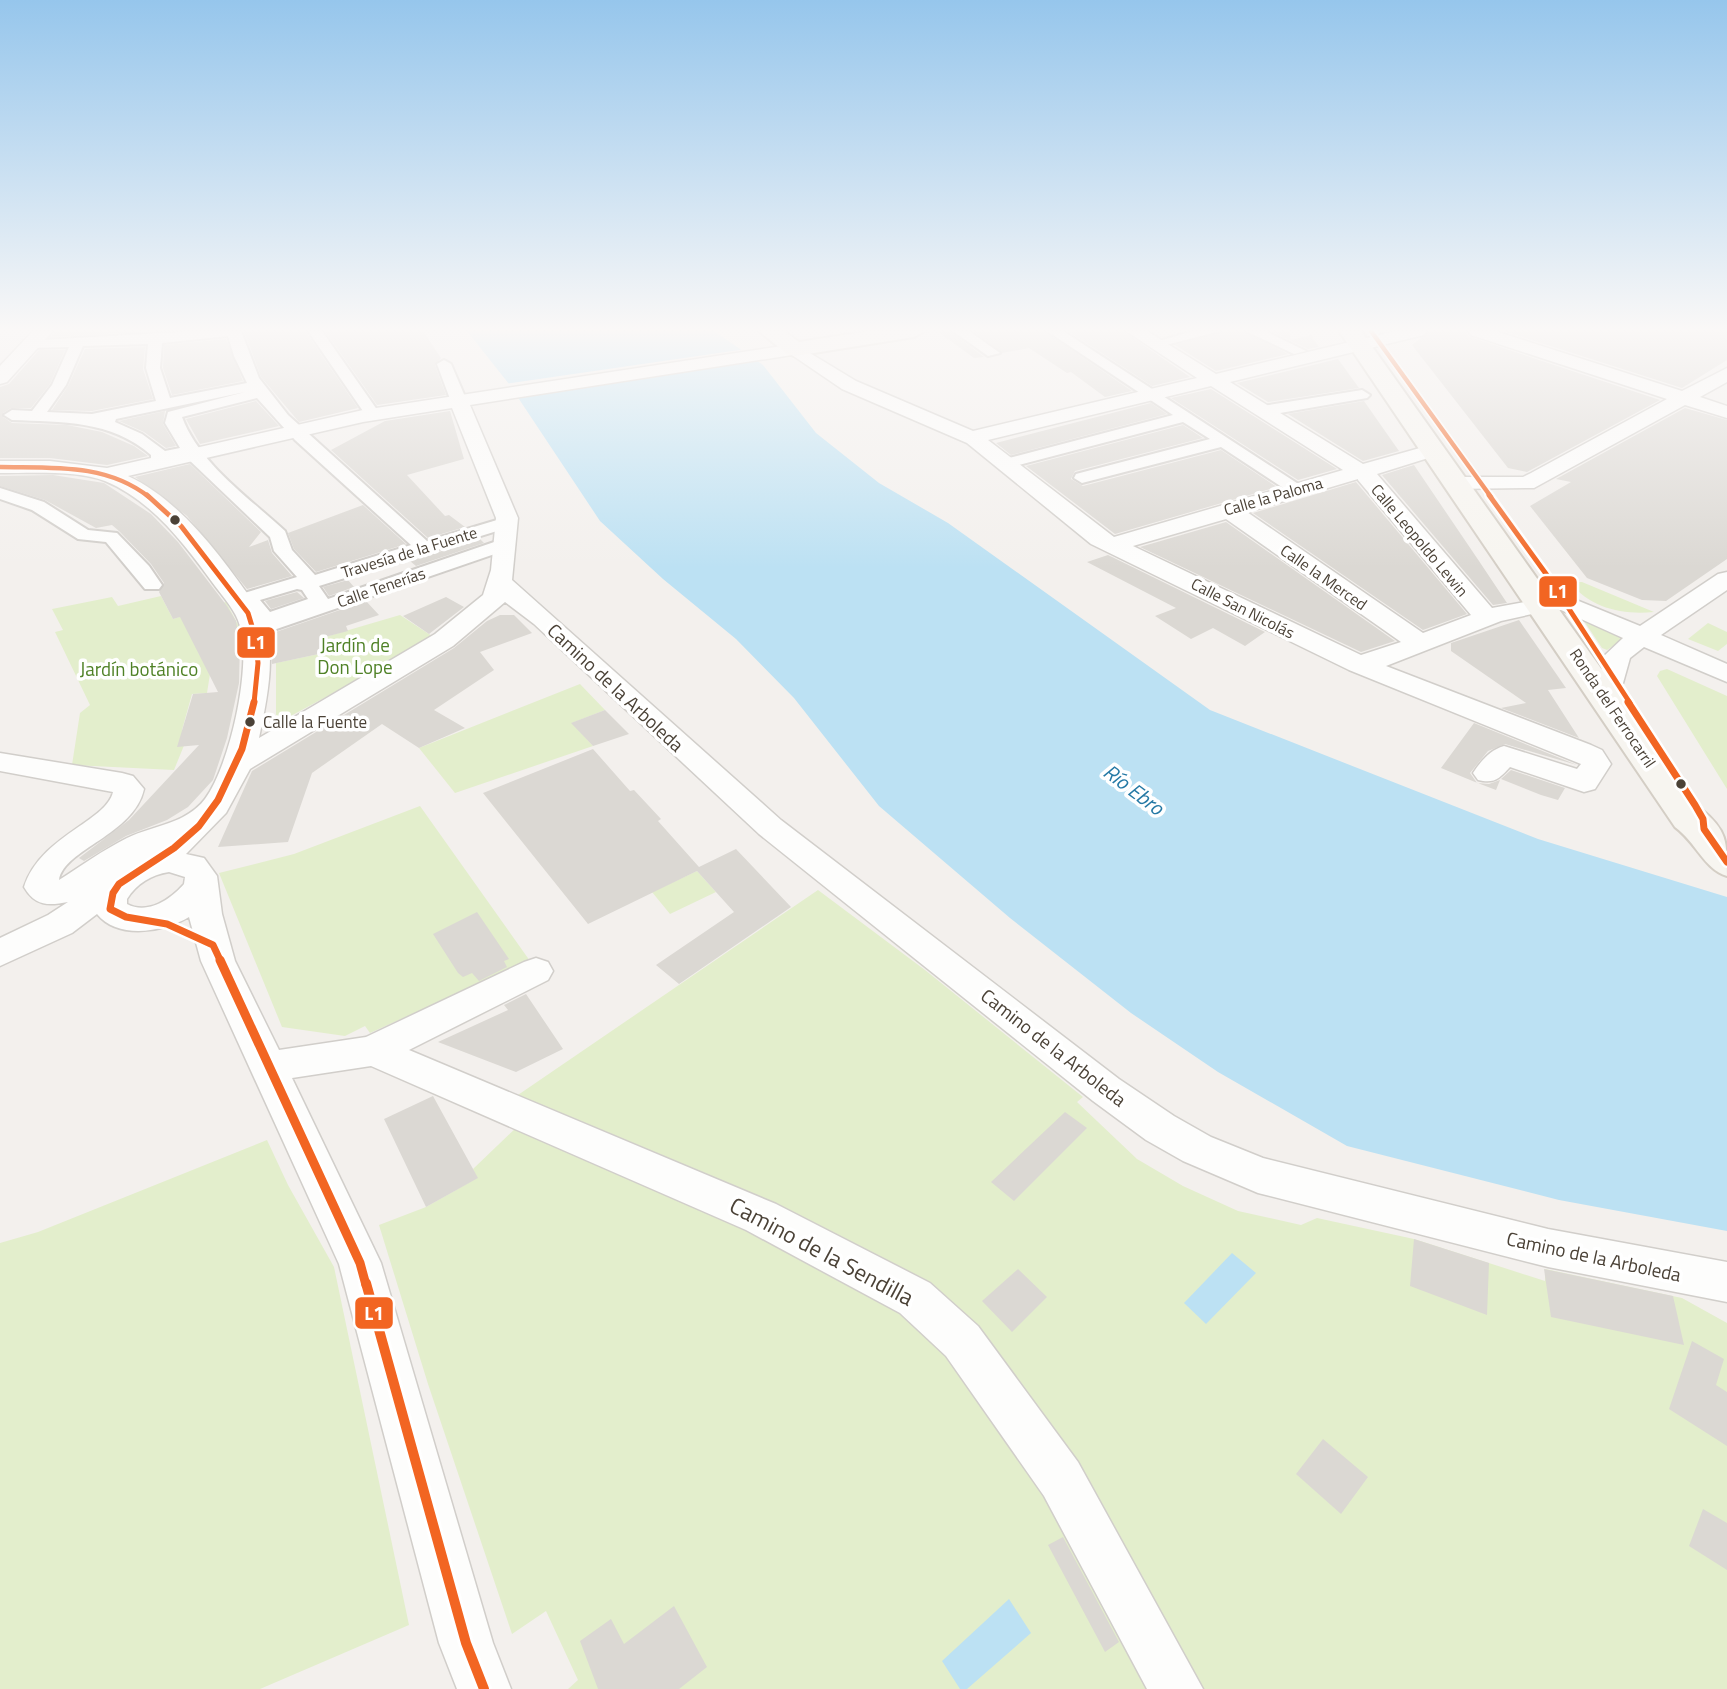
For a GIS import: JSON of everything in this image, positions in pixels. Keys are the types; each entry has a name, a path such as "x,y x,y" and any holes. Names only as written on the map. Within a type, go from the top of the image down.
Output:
{"main road":[{"name":"Ronda del Ferrocarril","path":"1413,410 1434,450 1471,484"},
{"name":"Ronda del Ferrocarril","path":"1423,410 1552,602 1688,818 1704,828"},
{"name":"Ronda del Ferrocarril","path":"1552,602 1613,677 1695,805 1703,819 1704,828"},
{"path":"1704,828 1727,862"}],"street":[{"path":"37,416 41,410"},
{"path":"94,419 134,410"},
{"path":"182,456 190,451 173,428 173,423 176,423 173,415 195,410"},
{"path":"276,410 294,431 426,549"},
{"path":"369,410 372,414"},
{"path":"107,474 396,410"},
{"path":"238,764 456,632 495,598 501,582 507,533 462,410"},
{"name":"Calle San Nicolás","path":"906,410 971,438 1099,539 1358,664 1581,751 1592,756 1596,764 1584,782 1504,755 1489,773"},
{"path":"971,438 1095,410"},
{"path":"1173,410 1297,489"},
{"path":"1263,411 1271,410"},
{"path":"1471,484 1526,483 1539,478 1663,410"},
{"name":"Calle Leopoldo Lewin","path":"1263,411 1366,475 1488,619"},
{"path":"12,415 122,421 151,430 279,535 283,551 320,601 253,619"},
{"path":"1015,461 1184,417"},
{"path":"1082,478 1223,441"},
{"name":"Calle la Paloma","path":"1112,545 1358,470 1434,450"},
{"path":"0,467 50,467 107,474 120,479 167,510 253,619 258,651 249,730 238,764 204,820 154,864 121,881 60,924 0,953"},
{"path":"0,493 38,506 84,534 111,537 142,569 152,585"},
{"name":"Calle la Merced","path":"1227,509 1422,644"},
{"name":"Travesía de la Fuente","path":"253,619 248,598 426,549 507,533"},
{"name":"Calle Tenerías","path":"253,619 507,533"},
{"path":"1613,677 1617,656 1727,579"},
{"name":"Camino de la Arboleda","path":"501,582 508,592 542,619 770,827 1106,1090 1160,1128 1241,1169 1308,1189 1548,1248 1727,1282"},
{"path":"1552,602 1642,636 1727,674"},
{"name":"Calle Leopoldo Lewin","path":"1358,664 1374,662 1488,619 1552,602"},
{"path":"249,730 256,737 268,738 288,733"},
{"path":"0,762 122,783 129,789 127,800 117,812 65,850 45,871 40,887 48,894 68,890 147,841 204,820"},
{"path":"204,820 197,871 213,945 267,1067 360,1263 466,1643 484,1689"},
{"path":"60,924 138,920 189,902 201,884 197,871 183,862 154,864"},
{"path":"121,881 109,900 110,909 138,920 185,930 213,945"},
{"name":"Camino de la Sendilla","path":"267,1067 372,1051 536,971"},
{"name":"Camino de la Sendilla","path":"372,1051 434,1074 761,1217 883,1278 923,1304 962,1341 1061,1479 1176,1689"}],"green space":[{"path":"1569,582 1582,582 1654,612 1607,608 1587,598"},
{"name":"Jardín botánico","path":"161,596 173,619 226,602 244,636 198,652 210,674 207,693 192,694 182,730 185,743 174,770 72,765 80,713 90,705 55,632 63,630 52,609 112,597 118,606"},
{"name":"Jardín de Don Lope","path":"400,615 435,638 287,718 276,715 276,663 328,652 325,637"},
{"path":"1588,620 1625,638 1607,650 1602,648 1584,621"},
{"path":"1708,623 1727,632 1727,644 1718,651 1688,639"},
{"path":"1667,669 1727,696 1727,789 1657,676 1660,671"},
{"path":"580,684 605,710 572,723 593,746 455,793 419,748"},
{"path":"420,806 530,961 370,1033 365,1026 345,1036 282,1027 219,873 294,854"},
{"path":"697,871 716,892 670,914 652,892"},
{"path":"818,890 925,970 1083,1097 1077,1102 1137,1159 1183,1186 1238,1211 1301,1225 1317,1218 1414,1239 1545,1281 1545,1269 1682,1298 1727,1323 1727,1689 1196,1689 989,1352 515,1097"},
{"path":"519,1125 770,1236 920,1319 1016,1443 1158,1689 568,1689 578,1680 546,1611 512,1634 428,1384 379,1225 426,1207 477,1178 473,1169"},
{"path":"267,1140 288,1185 334,1267 409,1625 260,1689 0,1689 0,1243 38,1232"}],"water":[{"name":"Río Ebro","path":"526,410 798,410 816,433 879,483 948,523 1210,710 1538,839 1727,897 1727,1231 1559,1200 1347,1146 1218,1072 1131,1013 1010,918 879,806 794,698 736,639 663,579 600,521"},
{"path":"1232,1253 1256,1273 1206,1324 1184,1303"},
{"path":"1009,1599 1031,1633 967,1689 960,1689 942,1661"}],"building":[{"path":"0,410 8,410 3,413 3,417 12,423 67,425 102,432 134,446 148,456 107,465 50,458 0,458"},
{"path":"52,410 98,410 92,411"},
{"path":"222,410 264,410 279,426 200,444 186,419"},
{"path":"289,410 350,410 299,422"},
{"path":"1125,410 1161,410 1167,414 1011,455 996,443"},
{"path":"1189,410 1244,410 1337,469 1298,480"},
{"path":"1312,410 1370,410 1399,451 1363,461 1288,414"},
{"path":"1463,410 1642,410 1527,472 1508,468"},
{"path":"1682,410 1691,410 1727,420 1727,559 1666,601 1642,600 1587,578 1530,506 1571,482 1556,479"},
{"path":"165,411 163,424 176,446 166,448 144,432 119,421"},
{"path":"450,411 464,459 407,475 445,516 449,515 465,527 428,538 331,450 385,421"},
{"path":"1183,425 1203,438 1075,471 1071,479 1083,486 1221,450 1277,487 1115,534 1026,466"},
{"path":"190,464 261,532 249,547 268,540 272,553 292,576 247,589 187,516 135,477"},
{"path":"1414,465 1507,603 1493,605 1382,475"},
{"path":"53,475 104,483 151,514 178,542 227,606 236,621 240,644 239,683 227,738 213,780 188,807 167,820 126,836 84,861 79,858 129,820 199,745 177,747 193,694 218,692 180,617 173,619 159,592 164,583 151,564 119,531 112,525 96,528 45,500 0,486 0,476"},
{"path":"1356,482 1467,614 1423,630 1253,513"},
{"path":"363,505 406,544 316,572 294,549 288,533"},
{"path":"1226,522 1395,641 1361,652 1140,547"},
{"path":"480,539 484,543 416,566 410,561"},
{"path":"1108,555 1265,632 1245,646 1213,628 1191,639 1155,616 1176,608 1087,562"},
{"path":"348,580 354,587 329,596 323,587"},
{"path":"297,592 304,598 271,609 265,601"},
{"path":"446,597 464,607 429,634 403,616"},
{"path":"366,601 379,615 346,626 348,631 325,637 328,652 272,664 270,634"},
{"path":"500,615 514,615 532,633 480,652 494,670 434,710 465,728 419,748 382,724 312,773 288,842 218,847 252,771 454,648 487,621"},
{"path":"1519,620 1566,688 1548,690 1579,738 1501,708 1526,703 1451,651 1451,643"},
{"path":"605,710 629,734 593,746 571,723"},
{"path":"1474,723 1577,765 1505,744 1488,751 1470,773 1477,783 1441,768"},
{"path":"593,749 630,791 634,790 661,819 658,821 699,867 736,849 791,907 679,984 656,965 734,912 697,871 588,924 483,793"},
{"path":"1511,770 1565,788 1558,800 1541,795 1501,779"},
{"path":"1500,780 1496,790 1478,783 1489,784"},
{"path":"477,912 509,959 504,961 507,967 479,981 472,973 463,977 458,973 433,934"},
{"path":"526,994 563,1049 516,1072 438,1042 508,1010 504,1005"},
{"path":"433,1096 478,1178 426,1207 384,1119"},
{"path":"1065,1112 1087,1128 1014,1201 991,1182"},
{"path":"1414,1239 1489,1263 1487,1315 1410,1286"},
{"path":"1018,1269 1047,1297 1012,1332 982,1301"},
{"path":"1544,1269 1673,1296 1684,1345 1551,1317"},
{"path":"1692,1341 1724,1359 1716,1385 1727,1392 1727,1446 1669,1409"},
{"path":"1323,1439 1368,1477 1341,1514 1296,1474"},
{"path":"1703,1509 1727,1523 1727,1570 1689,1546"},
{"path":"1063,1537 1119,1642 1105,1652 1048,1545"},
{"path":"674,1606 707,1667 679,1689 598,1689 580,1641 611,1619 624,1644"}],"transit line":[{"name":"L1","path":"1428,410 1549,578 1695,805 1703,819 1704,829 1727,862"},
{"name":"L1","path":"0,467 92,471 117,477 140,490 181,526 248,613 255,636 258,663 256,691 242,749 231,777 204,820 193,831 155,863 128,877 115,888 110,909 126,917 167,924 213,945 360,1263 466,1643 484,1689"}],"place":[{"name":"Calle la Fuente","path":"250,722"}]}
